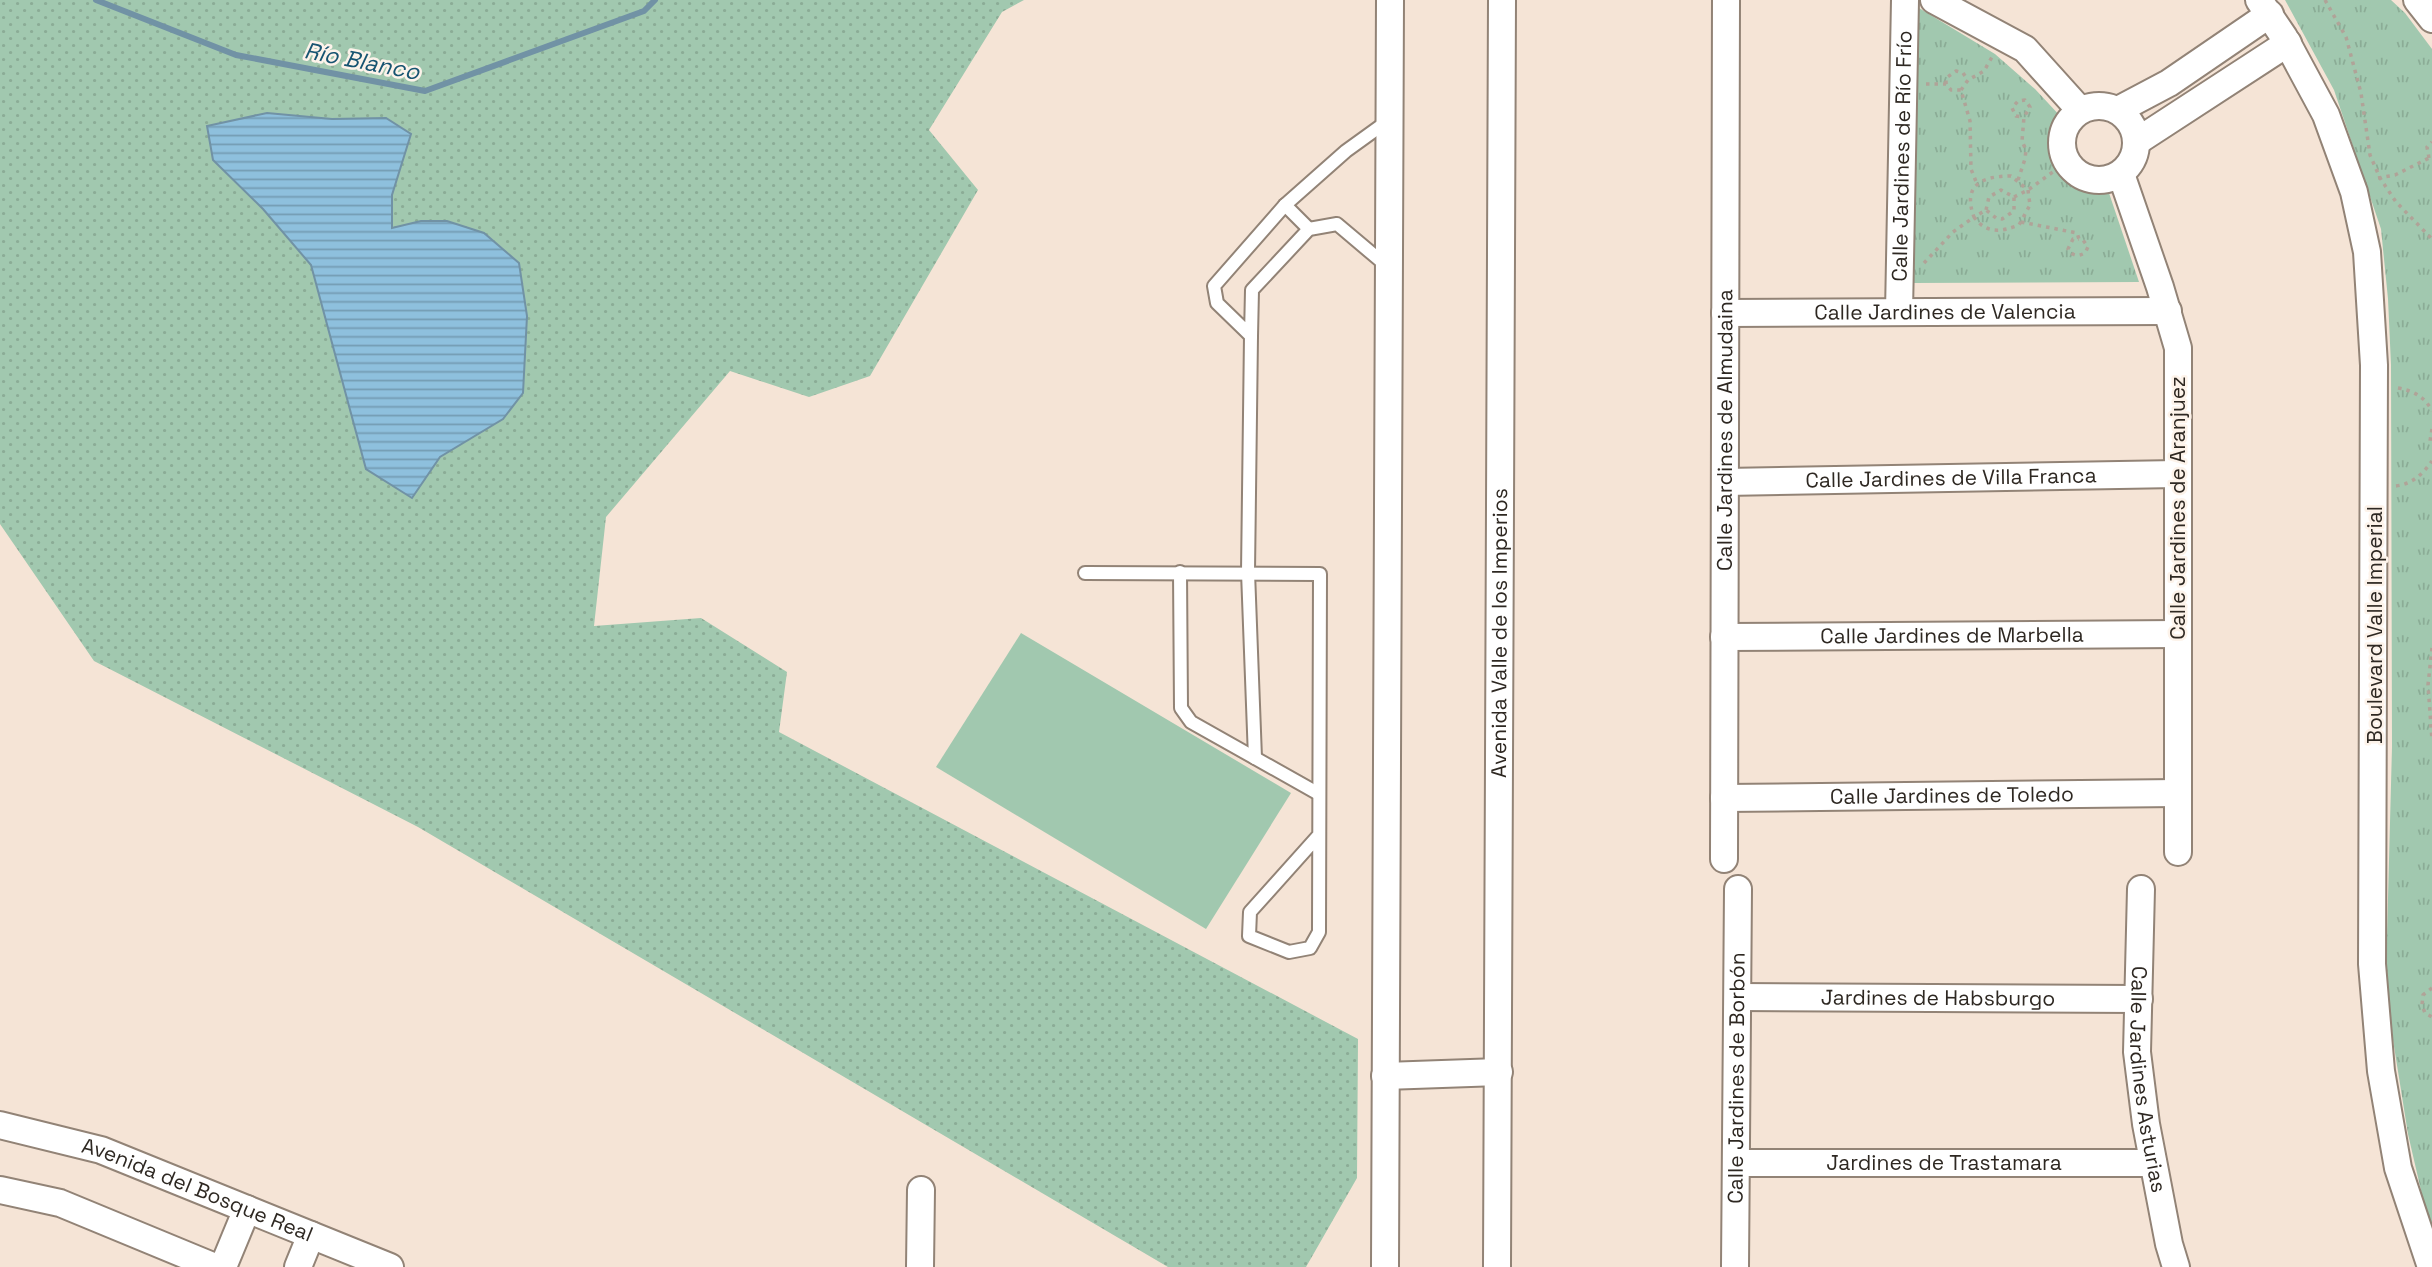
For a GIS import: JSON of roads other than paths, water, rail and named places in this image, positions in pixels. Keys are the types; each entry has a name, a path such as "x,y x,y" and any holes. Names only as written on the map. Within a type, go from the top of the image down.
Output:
{"street":[{"path":"1385,1267 1390,0"},
{"name":"Avenida Valle de los Imperios","path":"1497,1267 1502,0"},
{"name":"Calle Jardines de Almudaina","path":"1724,859 1726,0"},
{"name":"Calle Jardines de Río Frío","path":"1899,312 1905,0"},
{"path":"1934,0 2025,49 2080,110"},
{"path":"2417,0 2432,19"},
{"path":"2118,110 2169,83 2213,53 2265,7"},
{"name":"Boulevard Valle Imperial","path":"2265,7 2288,43 2326,115 2354,192 2367,252 2375,379 2372,964 2381,1071 2398,1168 2429,1260"},
{"path":"2136,142 2288,43"},
{"path":"2213,53 2230,80"},
{"path":"2099,105 2118,110 2131,123 2136,142 2133,160 2121,174 2102,181 2082,177 2067,164 2061,144 2065,124 2080,110 2099,105"},
{"name":"Calle Jardines de Aranjuez","path":"2121,174 2178,348 2178,852"},
{"name":"Calle Jardines de Valencia","path":"1725,313 2168,311"},
{"name":"Calle Jardines de Villa Franca","path":"1725,482 2178,474"},
{"name":"Calle Jardines de Marbella","path":"1724,637 2178,634"},
{"name":"Calle Jardines de Toledo","path":"1724,798 2178,793"},
{"name":"Calle Jardines de Borbón","path":"1735,1267 1738,889"},
{"name":"Calle Jardines Asturias","path":"2141,889 2137,1052 2153,1163 2176,1267"},
{"name":"Jardines de Habsburgo","path":"1738,997 2139,999"},
{"path":"1385,1076 1499,1072"},
{"name":"Avenida del Bosque Real","path":"0,1125 101,1150 390,1267"},
{"name":"Jardines de Trastamara","path":"1736,1163 2153,1163"},
{"path":"920,1267 921,1189"},
{"path":"0,1190 60,1203 215,1267"},
{"path":"223,1267 247,1209"},
{"path":"298,1267 311,1235"}],"lane":[{"path":"1251,336 1217,303 1214,286 1285,205 1346,151 1389,120"},
{"path":"1285,205 1310,229"},
{"path":"1255,758 1248,572 1252,290 1310,229 1337,224 1388,268"},
{"path":"1180,572 1181,708 1191,722 1319,794"},
{"path":"1085,573 1320,574 1319,932 1310,948 1289,952 1249,936 1250,912 1319,835"}],"water":[{"path":"267,113 332,119 386,118 411,134 392,195 392,228 421,221 447,221 484,233 519,263 527,316 523,393 503,419 440,457 412,498 366,469 311,265 263,209 213,160 207,126"}],"waterway":[{"name":"Río Blanco","path":"96,0 236,55 425,91 644,11 655,0"}]}
